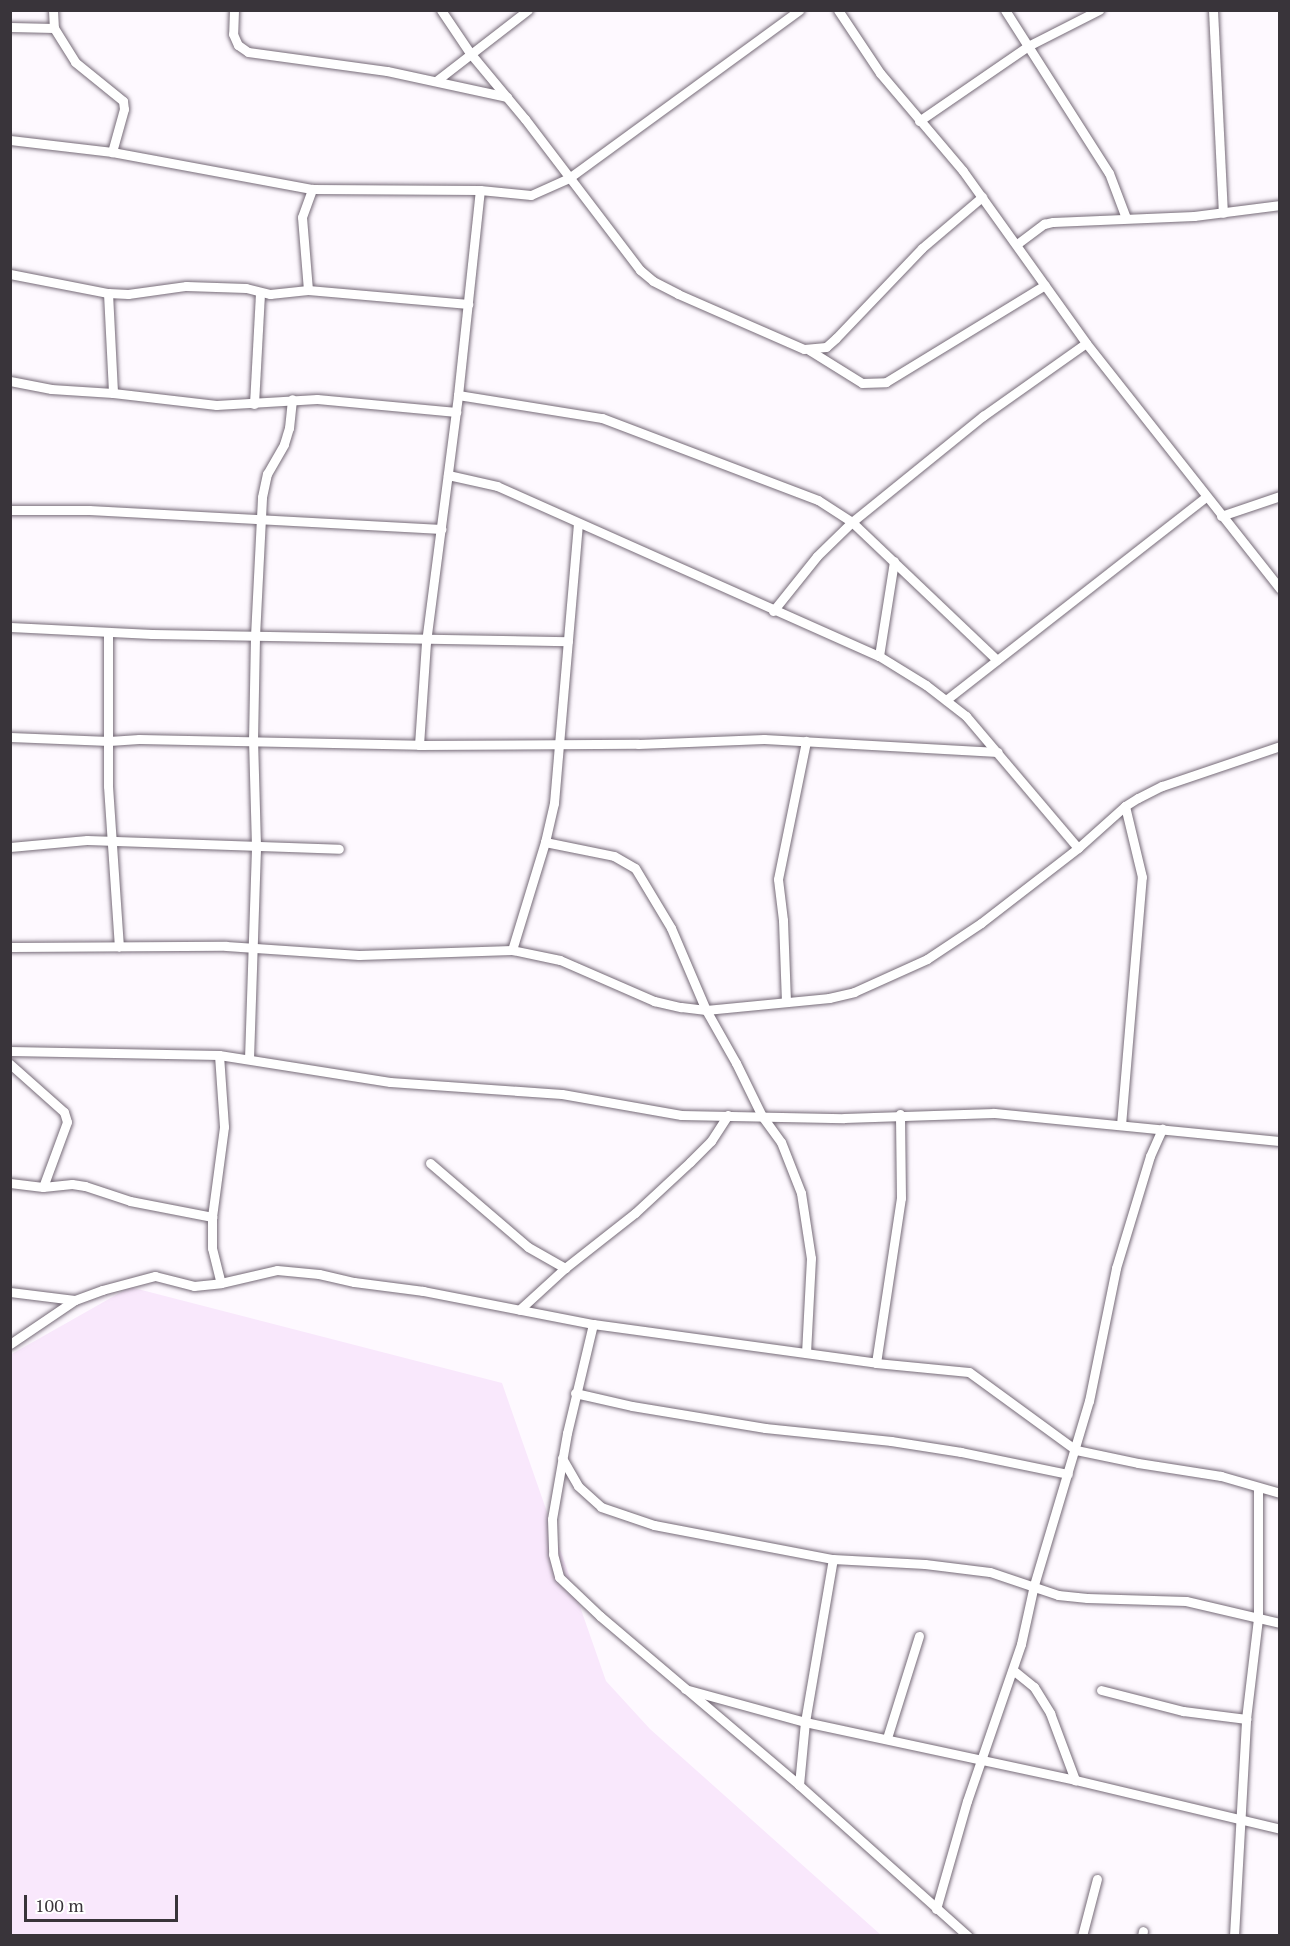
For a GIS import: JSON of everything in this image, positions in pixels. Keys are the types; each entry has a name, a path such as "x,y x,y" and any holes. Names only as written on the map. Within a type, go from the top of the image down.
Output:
{"street":[{"path":"53,10 54,28 75,62 123,101 124,109 112,152"},
{"path":"234,10 233,34 238,45 248,52 387,71 507,97"},
{"path":"441,10 470,53 507,97 640,270 653,281 809,350 862,383 886,382 1045,285"},
{"path":"436,81 528,10"},
{"path":"10,140 112,152 312,189 480,189 531,195 569,178 799,10"},
{"path":"838,10 880,73 982,196 1086,343 1280,589"},
{"path":"1005,10 1108,173 1126,218"},
{"path":"919,121 1029,46 1099,10"},
{"path":"1213,10 1223,213"},
{"path":"10,27 54,28"},
{"path":"308,290 302,217 305,202 312,189"},
{"path":"419,745 426,640 456,412 480,189"},
{"path":"809,350 826,346 836,338 922,248 982,196"},
{"path":"1017,244 1044,224 1068,220 1223,213 1280,205"},
{"path":"10,274 108,293 128,294 186,286 246,288 270,294 308,290 468,304"},
{"path":"108,293 109,360 113,393"},
{"path":"254,404 260,293"},
{"path":"773,611 817,556 852,522 983,417 1086,343"},
{"path":"10,381 51,389 113,393 216,405 254,404 292,399 456,412"},
{"path":"458,395 602,417 818,500 852,522 997,660"},
{"path":"249,1059 256,846 252,741 260,520 267,474 284,444 292,399"},
{"path":"448,475 497,486 879,657 926,685 966,716 1078,848"},
{"path":"1221,516 1280,496"},
{"path":"946,700 1206,497"},
{"path":"10,510 100,511 441,529"},
{"path":"512,950 545,842 554,803 578,524"},
{"path":"879,657 894,561"},
{"path":"10,627 255,636 568,641"},
{"path":"108,632 108,786 118,947"},
{"path":"10,737 109,741 139,739 419,745 559,745 764,739 998,752"},
{"path":"786,1002 783,920 778,879 806,741"},
{"path":"10,947 253,947 359,956 512,950 560,960 654,1001 706,1010 829,998 854,992 927,959 981,923 1078,848 1125,806 1162,786 1280,746"},
{"path":"1120,1125 1142,877 1125,806"},
{"path":"10,847 87,840 158,845 339,849"},
{"path":"545,842 614,856 635,868 671,928 706,1010 762,1116 781,1142 801,1193 811,1258 806,1353"},
{"path":"10,1050 219,1055 390,1082 545,1092 624,1103 681,1115 844,1118 900,1114 994,1113 1279,1141 1280,1136"},
{"path":"219,1055 224,1127 212,1217 212,1248 221,1283"},
{"path":"10,1064 64,1112 67,1122 43,1187"},
{"path":"876,1363 901,1198 900,1114"},
{"path":"519,1310 565,1269 627,1220 690,1162 711,1141 728,1115"},
{"path":"936,1909 981,1761 1013,1670 1034,1585 1076,1450 1097,1366 1116,1268 1150,1156 1162,1129"},
{"path":"430,1163 528,1247 565,1269"},
{"path":"10,1183 43,1187 85,1186 130,1202 212,1217"},
{"path":"10,1344 75,1300 155,1276 194,1286 221,1283 277,1270 423,1291 593,1324 876,1363 969,1372 1076,1450 1138,1463 1221,1476 1258,1489 1280,1493"},
{"path":"10,1292 75,1300"},
{"path":"593,1324 575,1393 552,1520 553,1554 560,1577 600,1616 799,1785 968,1935"},
{"path":"575,1393 632,1406 765,1428 937,1449 1068,1474"},
{"path":"562,1458 578,1486 601,1507 654,1525 833,1559 936,1565 990,1572 1059,1594 1087,1598 1186,1601 1280,1623"},
{"path":"1234,1935 1246,1719 1258,1618 1258,1489"},
{"path":"799,1785 805,1722 833,1559"},
{"path":"886,1737 919,1636"},
{"path":"1013,1670 1034,1687 1050,1713 1075,1780"},
{"path":"683,1688 805,1722 886,1737 1280,1829"},
{"path":"1101,1690 1183,1711 1246,1719"},
{"path":"1082,1935 1097,1879"}],"shaded area":[{"path":"130,1287 502,1383 606,1681 650,1729 881,1935 11,1935 10,1355"}]}
